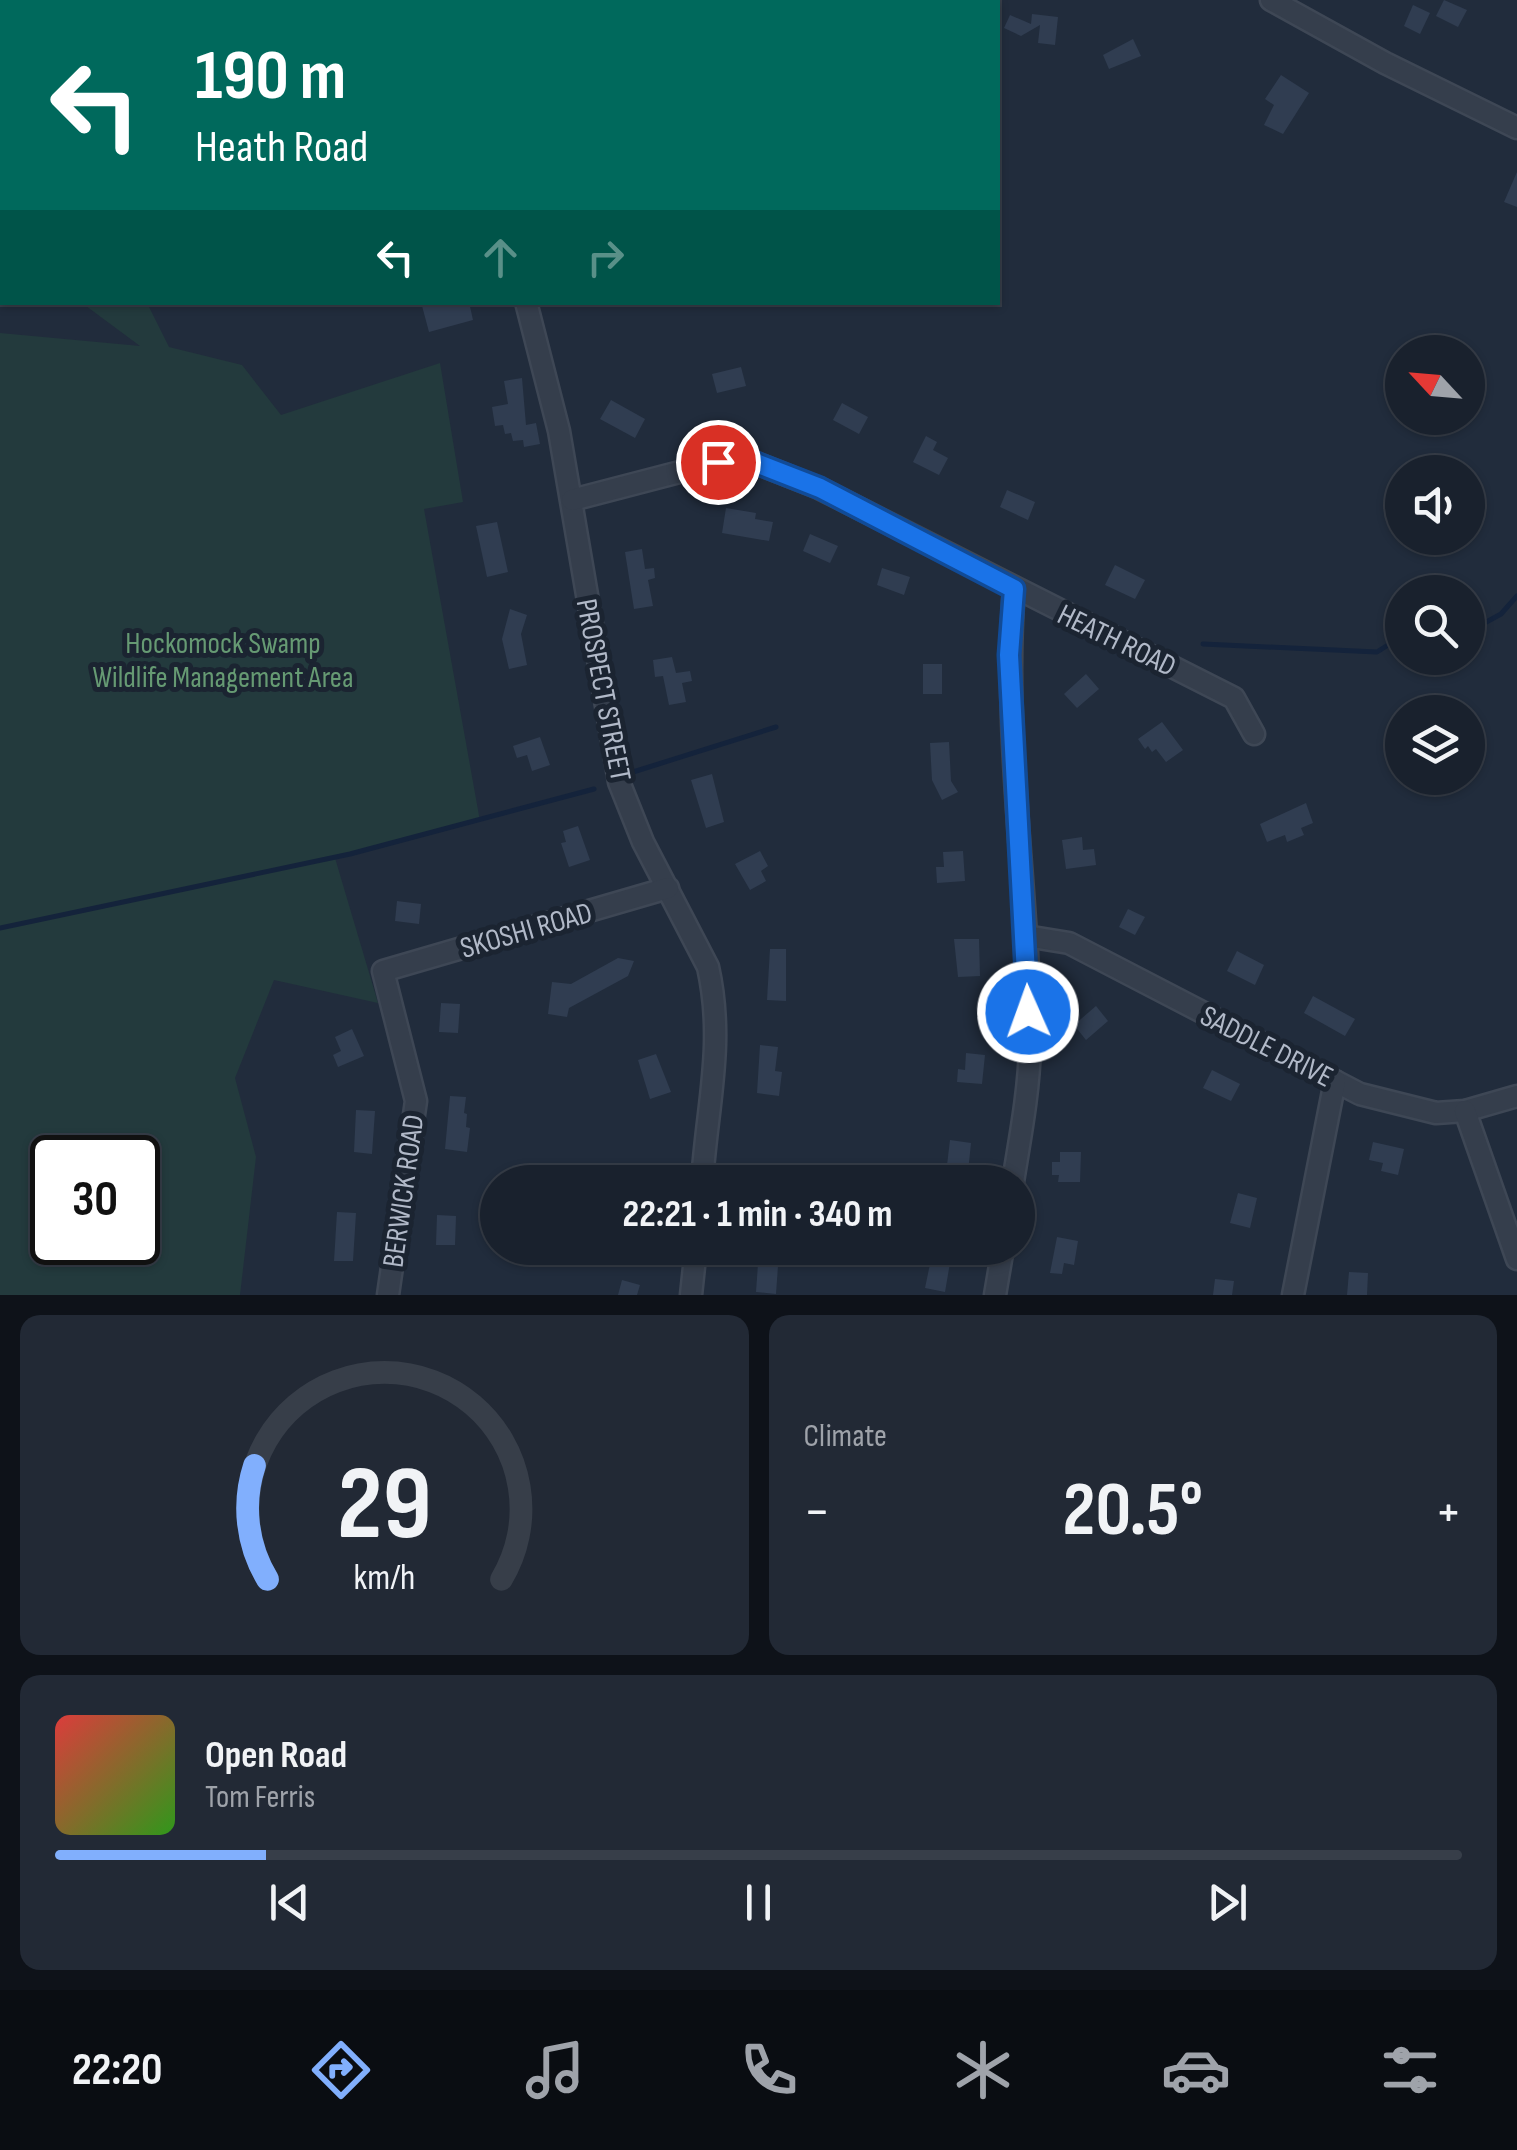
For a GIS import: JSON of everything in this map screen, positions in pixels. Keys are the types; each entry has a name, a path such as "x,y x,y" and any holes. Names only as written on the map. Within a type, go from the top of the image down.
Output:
{"street":[{"path":"1271,0 1385,63 1517,128"},
{"name":"PROSPECT STREET","path":"527,305 559,431 614,766 629,812 708,966 717,1013 704,1165"},
{"name":"HEATH ROAD","path":"572,500 718,462 756,463 820,488 1234,698 1254,734"},
{"path":"1014,589 1009,655 1030,1050 1015,1165"},
{"name":"SKOSHI ROAD","path":"383,971 668,888"},
{"name":"SADDLE DRIVE","path":"1026,936 1069,943 1360,1094 1436,1113 1465,1111 1517,1096"},
{"name":"BERWICK ROAD","path":"383,971 416,1101 388,1295"},
{"path":"1293,1295 1335,1081"},
{"path":"1465,1111 1517,1259"},
{"path":"691,1295 694,1265"},
{"path":"995,1295 1000,1265"}],"green space":[{"name":"Hockomock Swamp Wildlife Management Area","path":"85,305 148,305 169,347 242,365 281,415 440,363 463,502 424,509 480,821 335,858 378,1003 274,980 235,1078 256,1157 240,1295 0,1295 0,333 140,346"}],"building":[{"path":"1444,0 1467,10 1458,27 1436,16"},
{"path":"1413,5 1430,13 1420,34 1404,26"},
{"path":"1032,14 1058,17 1055,45 1038,43 1040,25 1021,36 1004,28 1010,15 1031,24"},
{"path":"1133,39 1141,56 1109,69 1103,55"},
{"path":"1281,75 1309,93 1283,134 1264,125 1274,105 1265,99"},
{"path":"1517,172 1517,207 1504,202"},
{"path":"422,305 470,305 473,320 429,332"},
{"path":"741,367 746,386 717,393 712,374"},
{"path":"522,378 526,425 536,423 540,444 524,447 523,440 513,441 511,433 505,434 503,425 495,426 492,407 508,404 504,381"},
{"path":"611,400 645,419 635,438 600,419"},
{"path":"842,403 868,417 859,434 833,420"},
{"path":"926,436 937,442 933,450 948,458 939,475 913,462"},
{"path":"1007,490 1035,502 1028,520 1000,507"},
{"path":"726,508 756,513 755,519 773,522 769,541 722,533"},
{"path":"497,522 508,572 487,577 476,526"},
{"path":"810,534 838,546 830,563 803,551"},
{"path":"642,549 645,569 654,568 655,578 648,580 653,606 634,609 625,552"},
{"path":"1115,565 1145,580 1135,599 1105,585"},
{"path":"882,568 910,577 904,595 877,585"},
{"path":"510,609 527,615 521,634 527,665 509,669 502,639"},
{"path":"672,657 676,673 690,671 692,681 682,683 686,702 669,705 663,676 655,677 653,660"},
{"path":"923,664 942,664 942,694 923,694"},
{"path":"1086,674 1099,689 1077,708 1064,694"},
{"path":"1162,722 1183,750 1166,762 1156,749 1145,749 1138,739"},
{"path":"540,737 550,765 532,771 527,755 517,758 513,746"},
{"path":"949,742 951,781 958,792 942,800 932,780 930,743"},
{"path":"712,774 724,822 706,828 691,780"},
{"path":"1306,803 1313,823 1301,828 1304,835 1287,842 1285,835 1267,842 1260,824"},
{"path":"578,826 590,860 569,867 561,843 566,842 563,831"},
{"path":"1082,837 1083,850 1094,849 1096,865 1066,869 1062,840"},
{"path":"760,851 768,866 761,871 766,881 750,890 735,864"},
{"path":"963,851 965,881 937,883 936,867 944,867 943,852"},
{"path":"397,901 421,904 419,924 395,921"},
{"path":"1128,909 1145,917 1135,935 1119,927"},
{"path":"954,939 979,939 980,976 958,977"},
{"path":"770,949 786,949 786,1001 767,1000"},
{"path":"1237,951 1264,965 1255,985 1227,971"},
{"path":"618,958 634,961 628,976 569,1008 567,1017 548,1014 552,982 571,984"},
{"path":"1313,996 1355,1019 1345,1036 1304,1013"},
{"path":"441,1003 460,1004 458,1033 439,1032"},
{"path":"1096,1006 1108,1021 1086,1040 1074,1025"},
{"path":"352,1029 364,1056 338,1067 333,1055 341,1051 335,1037"},
{"path":"760,1045 778,1047 775,1071 782,1072 779,1096 757,1093"},
{"path":"966,1053 985,1055 982,1084 957,1082 958,1069 965,1070"},
{"path":"656,1054 671,1092 650,1099 638,1060"},
{"path":"1212,1070 1240,1084 1231,1101 1203,1088"},
{"path":"450,1096 466,1097 464,1113 466,1127 470,1128 467,1152 445,1149"},
{"path":"356,1110 375,1111 372,1154 354,1152"},
{"path":"950,1140 971,1143 969,1165 947,1165"},
{"path":"1373,1142 1404,1149 1398,1175 1381,1171 1383,1163 1369,1160"},
{"path":"1060,1152 1081,1152 1080,1182 1058,1182 1059,1175 1052,1175 1052,1162 1060,1162"},
{"path":"1238,1193 1257,1198 1250,1228 1230,1223"},
{"path":"337,1212 356,1213 353,1261 334,1261"},
{"path":"437,1215 456,1216 455,1245 436,1245"},
{"path":"1057,1237 1078,1241 1074,1265 1064,1263 1062,1274 1050,1273"},
{"path":"758,1265 778,1265 776,1294 756,1292"},
{"path":"930,1265 950,1265 945,1292 925,1288"},
{"path":"1349,1272 1368,1273 1367,1295 1347,1295"},
{"path":"1215,1279 1234,1281 1232,1295 1213,1295"},
{"path":"622,1280 640,1285 637,1295 618,1295"}],"waterway":[{"path":"1485,623 1501,614 1517,596"},
{"path":"1203,644 1377,652 1385,647"},
{"path":"633,772 776,727"},
{"path":"0,928 350,854 594,789"}],"route":[{"path":"718,462 756,463 820,488 1014,589 1009,655 1028,1012"}]}
